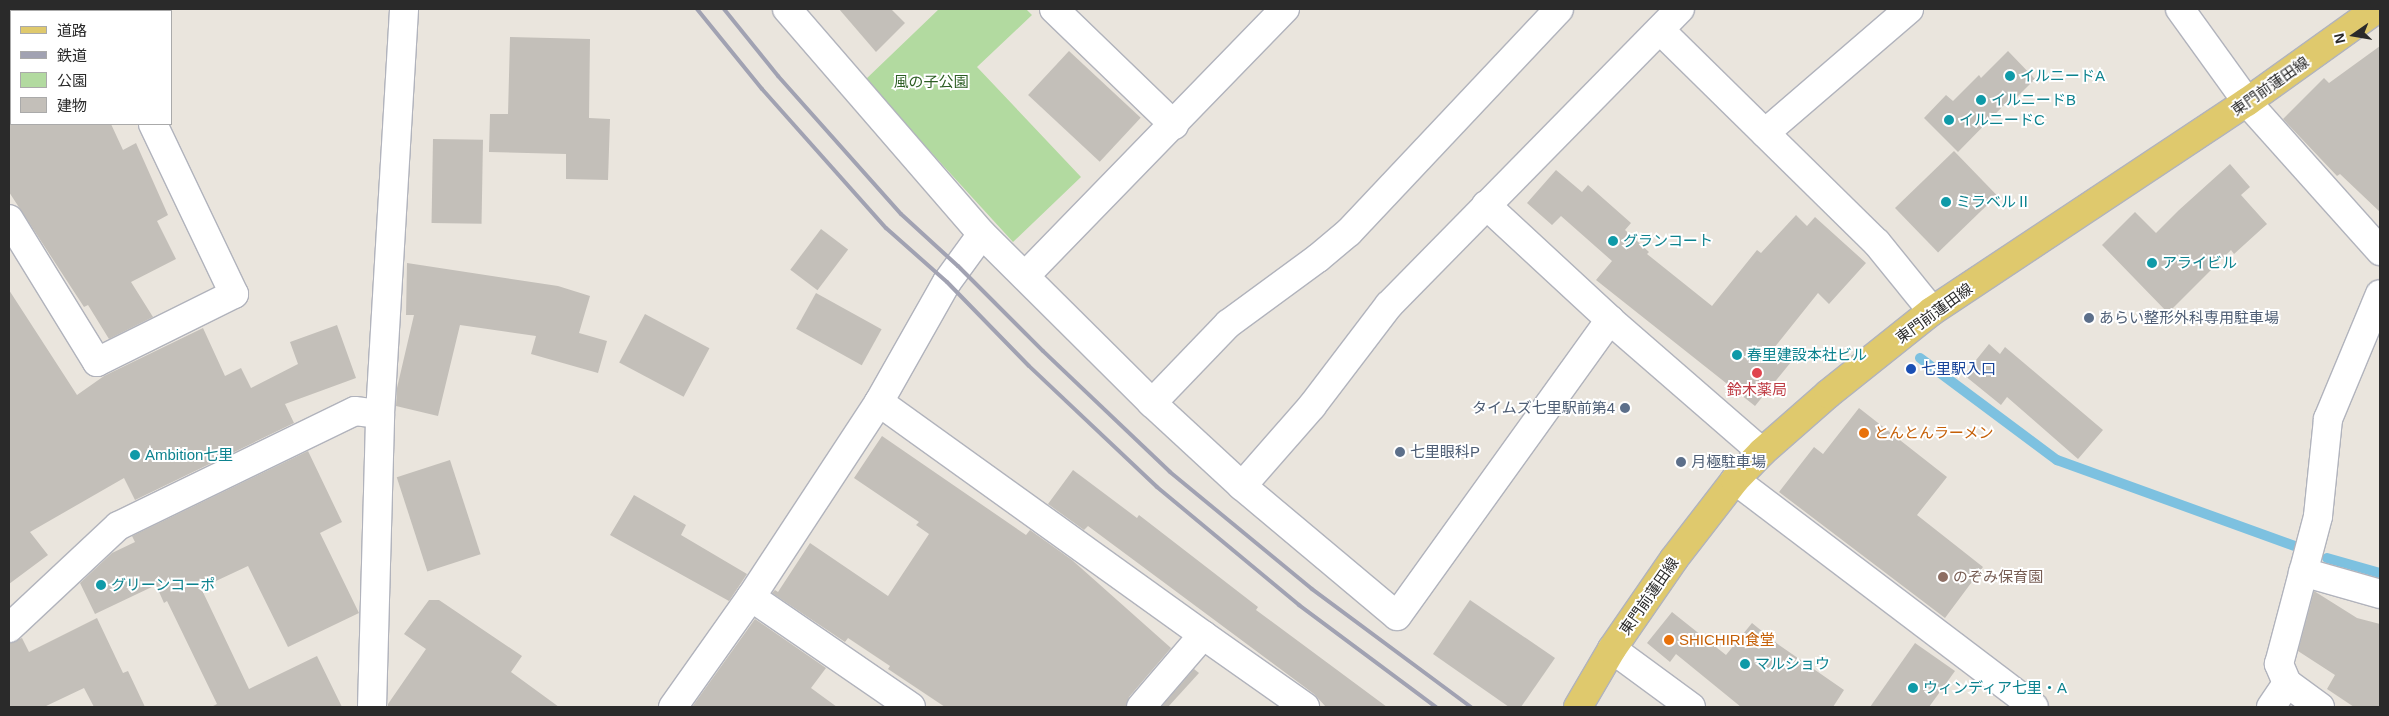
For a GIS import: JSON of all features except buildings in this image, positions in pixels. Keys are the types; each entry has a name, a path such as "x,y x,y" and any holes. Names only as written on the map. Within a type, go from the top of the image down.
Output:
{"main road":[{"name":"東門前蓮田線","path":"1578,707 1612,649 1674,559 1735,480 1762,452 1828,394 1932,311 2247,102 2377,9"}],"street":[{"path":"372,707 380,414 404,9"},
{"path":"786,9 982,234 1152,404 1242,486 1397,616 1610,320"},
{"path":"1054,9 1174,125"},
{"path":"1025,276 1285,9"},
{"path":"1152,404 1228,324 1318,258 1348,232 1559,9"},
{"path":"1242,486 1312,406 1389,305 1680,9"},
{"path":"1765,132 1909,9"},
{"path":"2180,9 2247,102 2380,251"},
{"path":"1660,30 1877,243 1932,311"},
{"path":"9,219 97,362 234,294 153,125"},
{"path":"1486,205 1610,320 1762,452"},
{"path":"673,707 751,597 879,402 947,282 982,234"},
{"path":"2320,707 2287,683 2280,664 2318,516 2328,419 2380,294"},
{"path":"879,402 1305,707"},
{"path":"9,628 118,526 355,412 380,414"},
{"path":"1735,480 2034,707"},
{"path":"2303,572 2380,594"},
{"path":"751,597 911,707"},
{"path":"1142,707 1203,635"},
{"path":"1612,649 1691,707"},
{"path":"2271,707 2287,683"}],"green space":[{"name":"風の子公園","path":"939,9 1026,9 1032,15 977,67 1081,177 1013,242 865,80"}],"waterway":[{"path":"1920,358 2057,460 2294,546"},
{"path":"2327,558 2380,573"}],"railway":[{"path":"697,9 762,89 886,228 947,282 1029,366 1157,487 1299,605 1436,707"},
{"path":"724,9 778,76 901,214 958,266 1043,351 1170,472 1312,589 1471,707"}],"place":[{"name":"イルニードA","path":"2010,76"},
{"name":"イルニードB","path":"1981,100"},
{"name":"イルニードC","path":"1949,120"},
{"name":"ミラベルⅡ","path":"1946,202"},
{"name":"グランコート","path":"1613,241"},
{"name":"アライビル","path":"2152,263"},
{"name":"あらい整形外科専用駐車場","path":"2089,318"},
{"name":"春里建設本社ビル","path":"1737,355"},
{"name":"七里駅入口","path":"1911,369"},
{"name":"鈴木薬局","path":"1757,373"},
{"name":"タイムズ七里駅前第4","path":"1625,408"},
{"name":"とんとんラーメン","path":"1864,433"},
{"name":"七里眼科P","path":"1400,452"},
{"name":"Ambition七里","path":"135,455"},
{"name":"月極駐車場","path":"1681,462"},
{"name":"のぞみ保育園","path":"1943,577"},
{"name":"グリーンコーポ","path":"101,585"},
{"name":"SHICHIRI食堂","path":"1669,640"},
{"name":"マルショウ","path":"1745,664"},
{"name":"ウィンディア七里・A","path":"1913,688"}]}
